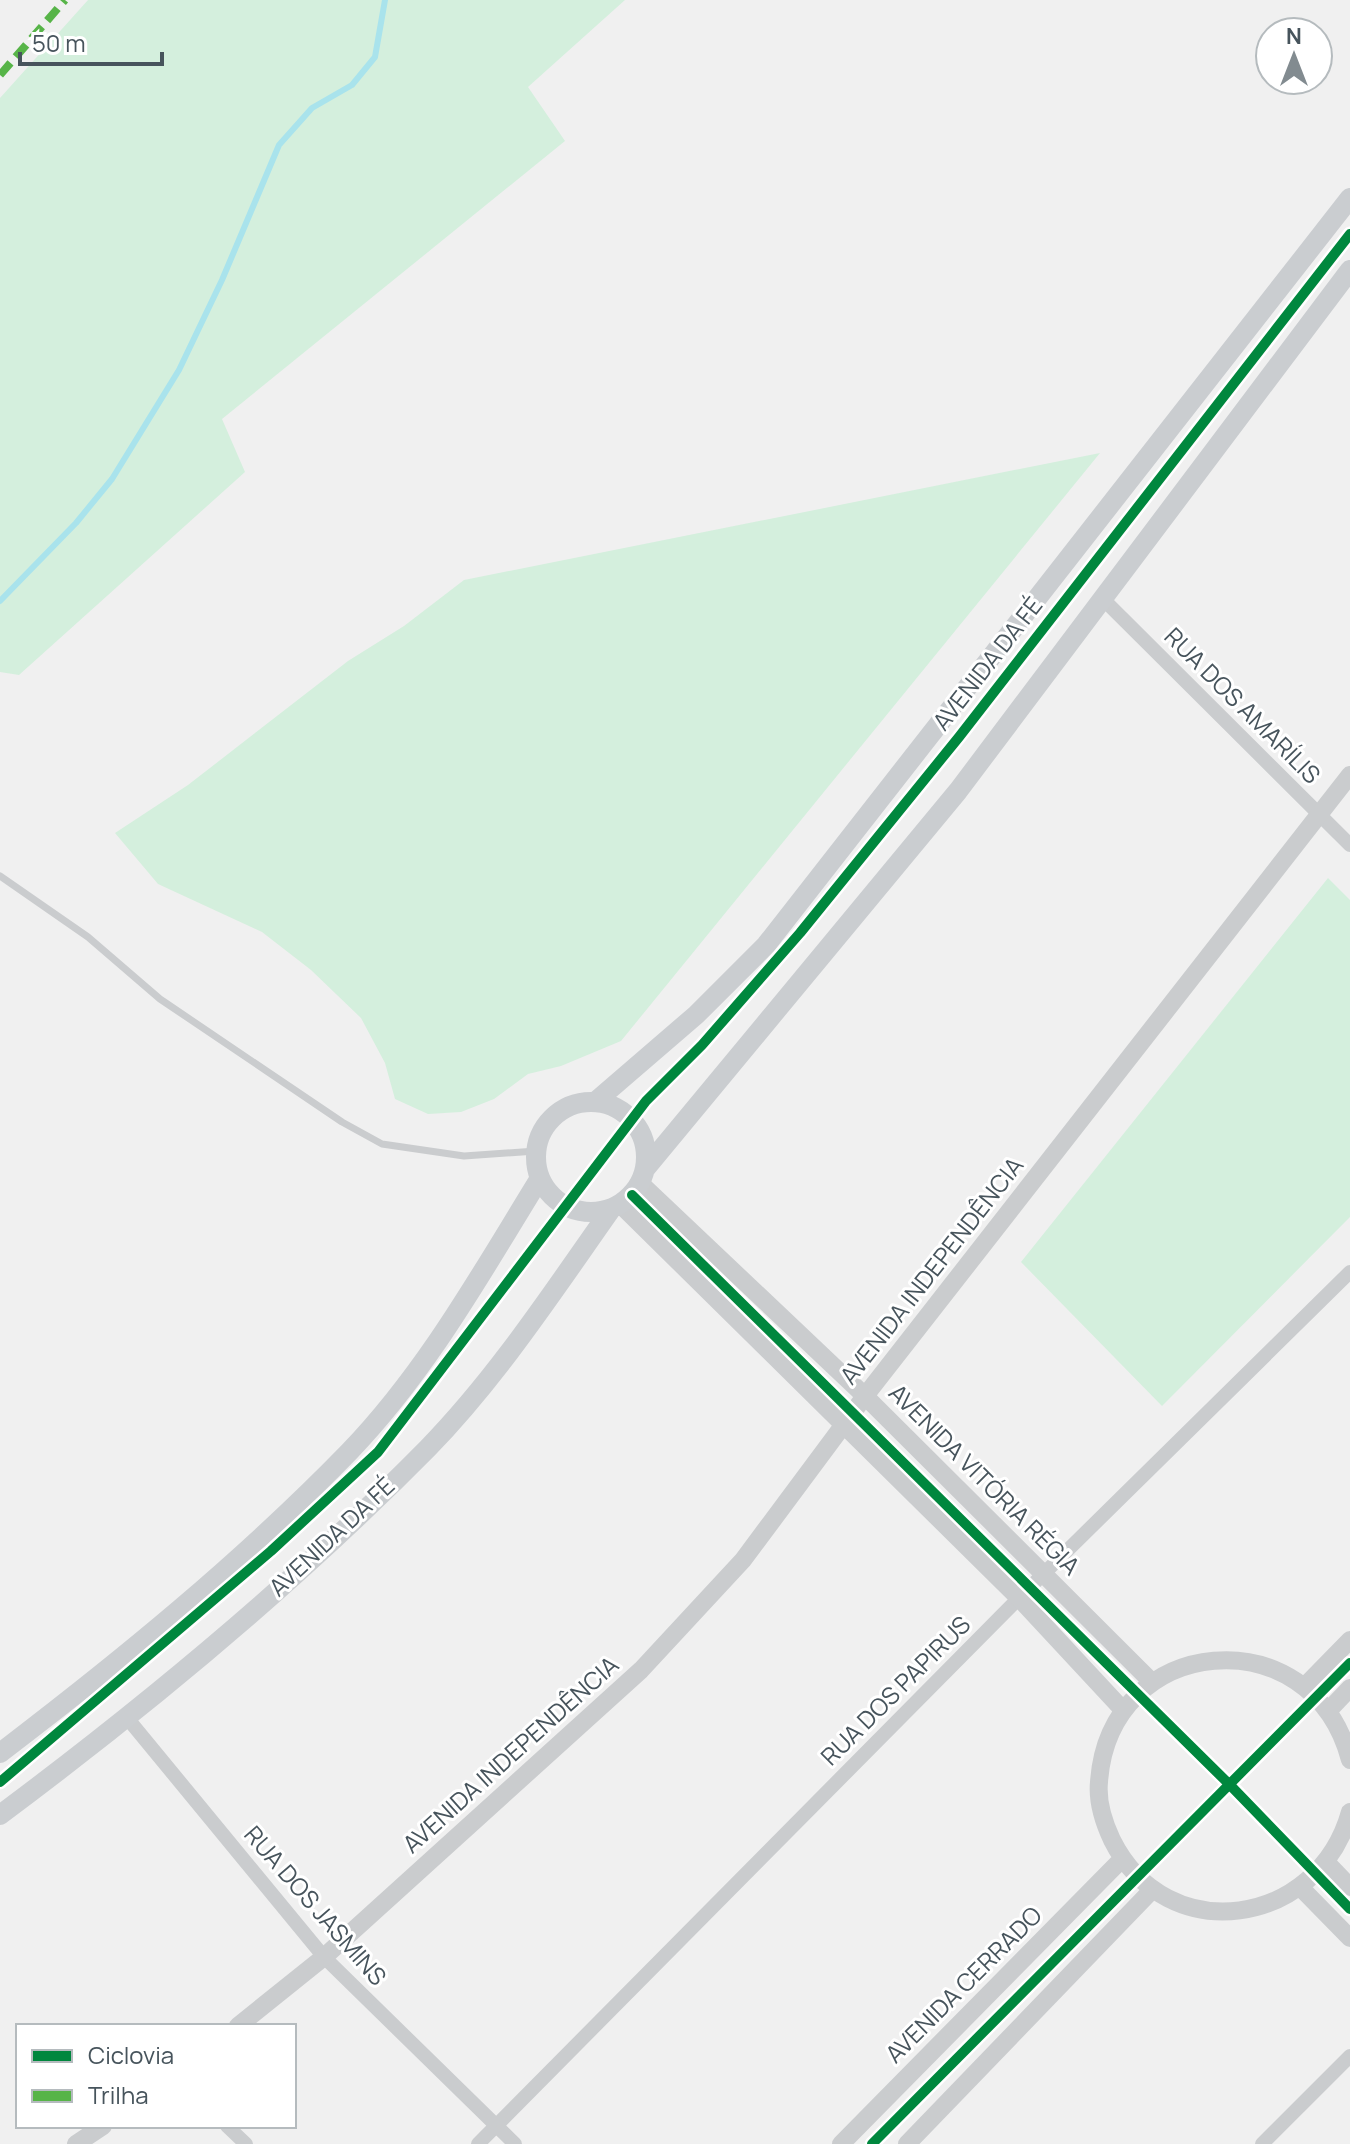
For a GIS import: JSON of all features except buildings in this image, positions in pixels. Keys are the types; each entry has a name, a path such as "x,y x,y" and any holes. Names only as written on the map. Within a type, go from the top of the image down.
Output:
{"main road":[{"name":"AVENIDA DA FÉ","path":"595,1102 696,1015 766,945 1350,198"},
{"path":"643,1176 647,1153 636,1124 611,1106 595,1102 563,1110 541,1135 536,1151 540,1178 558,1201 584,1211 616,1206 643,1176 958,791 1350,270"},
{"name":"AVENIDA DA FÉ","path":"0,1753 97,1679 218,1575 350,1450 445,1333 540,1178"},
{"name":"AVENIDA DA FÉ","path":"0,1815 128,1719 284,1582 429,1447 524,1332 616,1206"}],"street":[{"name":"RUA DOS AMARÍLIS","path":"1103,599 1350,845"},
{"name":"AVENIDA INDEPENDÊNCIA","path":"240,2024 324,1957 641,1670 743,1560 865,1396 1350,775"},
{"name":"AVENIDA VITÓRIA RÉGIA","path":"643,1176 1152,1682"},
{"path":"616,1206 846,1424 1019,1598 1123,1710"},
{"name":"RUA DOS PAPIRUS","path":"478,2144 1019,1598 1350,1272"},
{"path":"1305,1686 1350,1640"},
{"path":"1350,1760 1344,1739 1329,1710 1305,1686 1264,1664 1229,1659 1194,1663 1152,1682 1123,1710 1105,1746 1098,1784 1104,1824 1122,1859 1153,1889 1188,1907 1227,1913 1266,1906 1301,1888 1327,1863 1344,1834 1350,1812"},
{"path":"1329,1710 1350,1688"},
{"name":"RUA DOS JASMINS","path":"128,1719 324,1957 515,2144"},
{"name":"AVENIDA CERRADO","path":"841,2144 1122,1859"},
{"path":"1327,1863 1350,1887"},
{"path":"1301,1888 1350,1938"},
{"path":"907,2144 1153,1889"},
{"path":"1262,2144 1350,2056"},
{"path":"76,2144 100,2128"},
{"path":"229,2128 246,2144"}],"lane":[{"path":"0,876 88,937 160,999 342,1122 382,1144 464,1156 536,1151"}],"green space":[{"path":"88,0 625,0 528,87 565,141 222,419 245,472 19,675 0,672 0,98"},
{"path":"1100,453 621,1041 561,1066 528,1074 494,1099 461,1112 428,1114 395,1099 385,1063 361,1018 311,970 262,932 158,884 115,833 188,785 348,661 404,626 464,580"},
{"path":"1328,878 1350,900 1350,1217 1162,1406 1021,1262"}],"waterway":[{"path":"0,601 76,523 112,479 179,370 222,280 279,145 312,108 352,85 375,57 385,0"}],"marked path":[{"path":"0,75 65,0"}],"cycle path":[{"path":"0,1782 271,1551 378,1452 646,1101 702,1045 800,933 959,737 1350,234"},
{"path":"632,1195 1230,1785 1350,1909"},
{"path":"872,2144 1350,1663"}]}
